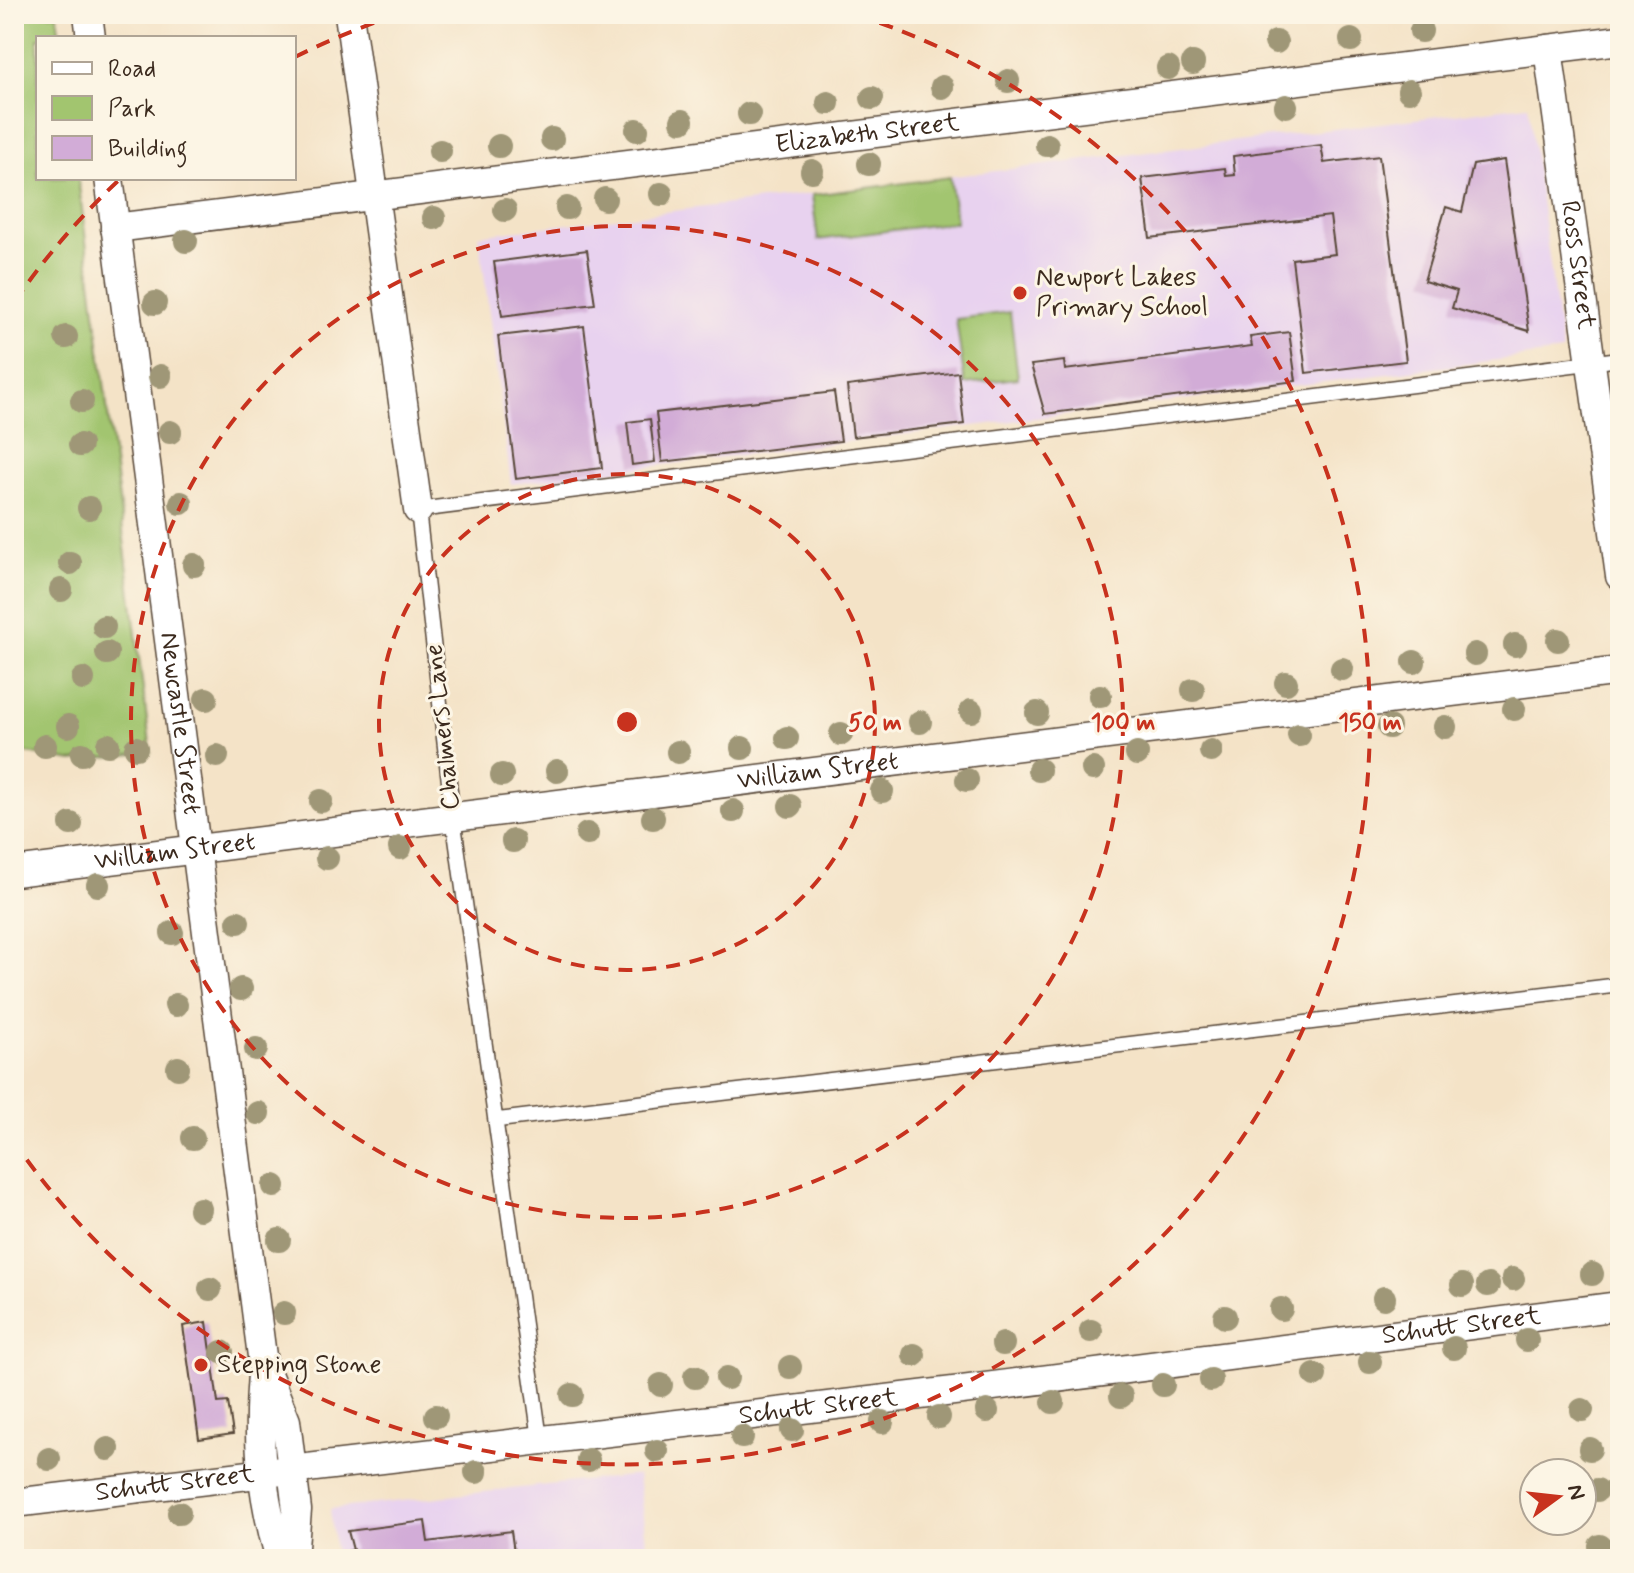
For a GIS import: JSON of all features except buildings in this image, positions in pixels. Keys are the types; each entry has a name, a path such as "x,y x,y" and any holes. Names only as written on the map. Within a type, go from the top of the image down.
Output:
{"street":[{"path":"88,14 91,36"},
{"name":"Chalmers Lane","path":"349,14 418,510"},
{"name":"Elizabeth Street","path":"115,228 1620,40"},
{"name":"Ross Street","path":"1548,49 1620,576"},
{"name":"Newcastle Street","path":"109,180 263,1364 257,1425 261,1472 267,1514 280,1559"},
{"name":"William Street","path":"14,872 1620,671"},
{"name":"Schutt Street","path":"14,1503 1620,1306"},
{"name":"Newcastle Street","path":"263,1364 286,1421 297,1510 293,1559"}],"lane":[{"path":"418,510 1620,359"},
{"name":"Chalmers Lane","path":"418,510 453,817 498,1120 540,1439"},
{"path":"498,1120 1620,985"}],"shaded area":[{"name":"Newport Lakes Primary School","path":"1528,105 1562,352 511,484 479,235"},
{"path":"638,1475 648,1559 336,1559 330,1509"}],"green space":[{"path":"14,14 57,14 60,36 36,36 36,180 78,180 151,752 73,761 14,751"},
{"path":"950,177 956,222 818,240 812,195"},
{"path":"1010,312 1018,378 965,384 956,319"}],"place":[{"name":"Newport Lakes Primary School","path":"1020,293"},
{"name":"Stepping Stone","path":"201,1365"}]}
